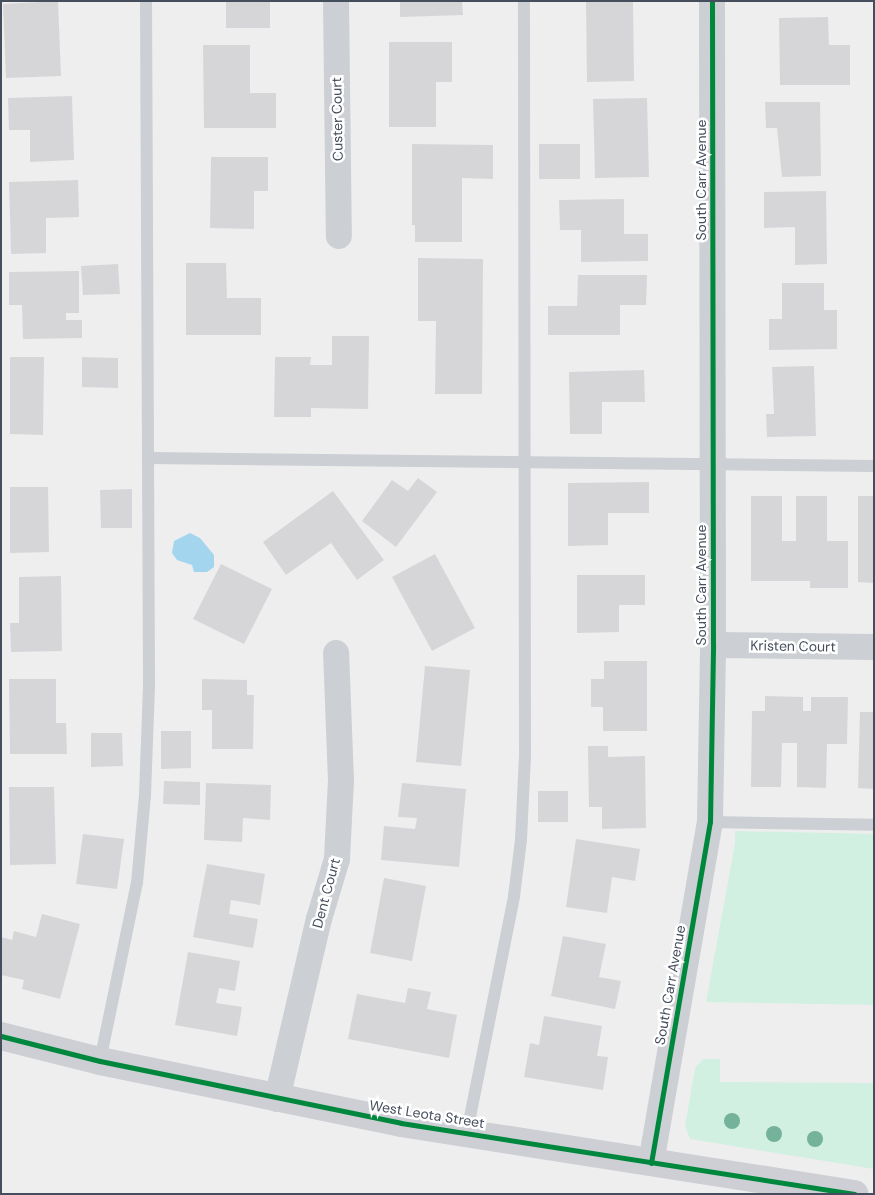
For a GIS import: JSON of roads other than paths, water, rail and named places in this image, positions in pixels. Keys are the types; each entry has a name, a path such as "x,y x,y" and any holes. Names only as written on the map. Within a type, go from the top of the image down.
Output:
{"street":[{"name":"Custer Court","path":"336,1 339,236"},
{"name":"South Carr Avenue","path":"651,1163 710,822 713,645 712,1"},
{"name":"Kristen Court","path":"713,645 874,647"},
{"name":"Dent Court","path":"277,1099 319,919 337,860 341,781 336,653"},
{"name":"West Leota Street","path":"1,1036 100,1061 277,1099 651,1163 854,1194"}],"lane":[{"path":"100,1061 137,883 145,795 149,684 146,1"},
{"path":"467,1132 514,896 521,840 525,755 522,463 524,1"},
{"path":"148,458 874,466"},
{"path":"710,822 874,825"}],"water":[{"path":"190,533 200,538 214,555 214,567 207,572 194,572 192,565 177,560 172,553 174,541"}]}
